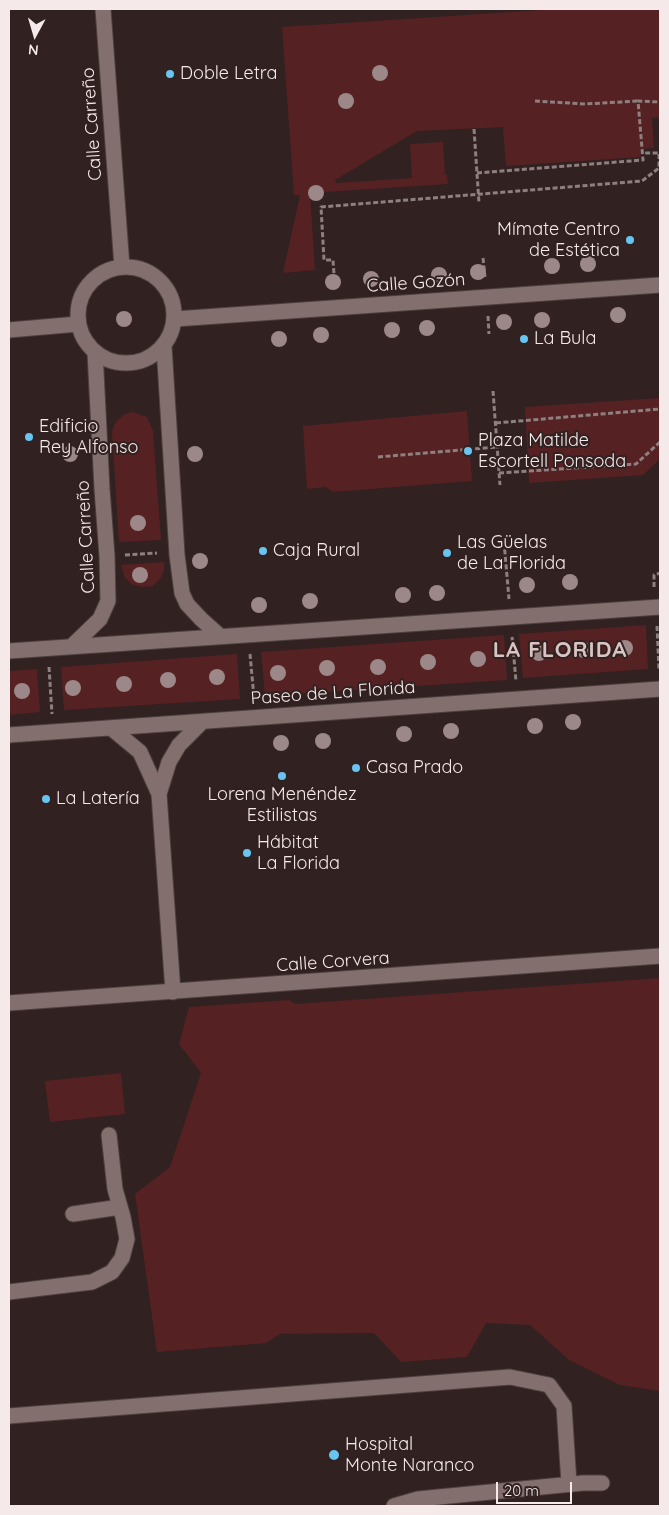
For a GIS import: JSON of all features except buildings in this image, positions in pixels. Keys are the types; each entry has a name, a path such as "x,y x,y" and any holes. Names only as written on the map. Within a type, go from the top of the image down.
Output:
{"street":[{"name":"Calle Carreño","path":"102,9 122,267"},
{"path":"127,266 144,270 158,279 168,289 174,304 175,319 172,331 164,346 146,360 124,364 106,360 95,352 82,336 78,324 78,306 84,290 94,279 106,271 127,266"},
{"name":"Calle Gozón","path":"175,319 660,285"},
{"path":"9,330 78,324"},
{"path":"164,346 177,552 182,593 187,604 200,619 220,636"},
{"name":"Calle Carreño","path":"72,646 94,626 105,610 108,601 95,352"},
{"path":"9,651 658,607"},
{"name":"Paseo de La Florida","path":"9,735 660,689"},
{"path":"159,794 169,762 179,745 202,722"},
{"path":"112,728 140,752 159,794 173,992"},
{"name":"Calle Corvera","path":"9,1003 660,956"},
{"path":"9,1292 92,1282 112,1272 122,1258 127,1239 115,1189 108,1135"},
{"path":"73,1214 120,1207"},
{"path":"9,1416 510,1377 549,1385 564,1406 569,1484"},
{"path":"394,1506 418,1499 569,1484 602,1483"}],"path":[{"path":"535,101 586,104 638,101 660,102"},
{"path":"477,173 643,160 638,101"},
{"path":"474,129 479,202"},
{"path":"337,308 333,260 324,260 321,207 642,181 659,168 659,153 643,153"},
{"path":"493,391 500,486"},
{"path":"496,423 660,409"},
{"path":"499,473 636,464 660,442"},
{"path":"378,457 497,448"},
{"path":"504,542 518,698"},
{"path":"107,556 177,552"},
{"path":"658,607 660,689"},
{"path":"248,634 255,718"},
{"path":"47,648 54,732"}],"shaded area":[{"path":"557,9 660,9 660,117 652,118 654,148 640,149 641,157 506,166 503,127 417,131 335,180 336,183 412,178 410,144 443,142 445,174 447,175 448,184 310,193 315,270 283,273 300,195 294,195 282,27"},
{"path":"660,398 660,459 643,475 529,483 525,407"},
{"path":"467,411 472,481 333,492 325,487 307,489 303,426"},
{"path":"133,412 147,417 153,431 161,540 119,542 112,432 115,423 121,417"},
{"path":"164,562 164,571 160,579 153,586 143,587 133,585 125,578 121,565"},
{"path":"646,625 648,669 523,678 519,634"},
{"path":"504,635 507,680 265,696 261,652"},
{"path":"237,654 240,699 64,710 61,667"},
{"path":"37,669 40,712 9,715 9,671"},
{"path":"660,978 660,1391 620,1385 569,1360 530,1325 486,1323 467,1357 401,1362 374,1333 280,1334 266,1343 157,1352 135,1194 170,1167 201,1073 179,1044 189,1007 289,1000 295,1004"},
{"path":"121,1073 125,1114 50,1122 45,1081"}],"place":[{"name":"Doble Letra","path":"170,74"},
{"name":"Mímate Centro de Estética","path":"630,240"},
{"name":"La Bula","path":"524,339"},
{"name":"Edificio Rey Alfonso","path":"29,437"},
{"name":"Plaza Matilde Escortell Ponsoda","path":"468,451"},
{"name":"Caja Rural","path":"263,551"},
{"name":"Las Güelas de La Florida","path":"447,553"},
{"name":"Casa Prado","path":"356,768"},
{"name":"Lorena Menéndez Estilistas","path":"282,776"},
{"name":"La Latería","path":"46,799"},
{"name":"Hábitat La Florida","path":"247,853"},
{"name":"Hospital Monte Naranco","path":"334,1455"}],"district":[{"name":"LA FLORIDA","path":"560,650"}]}
